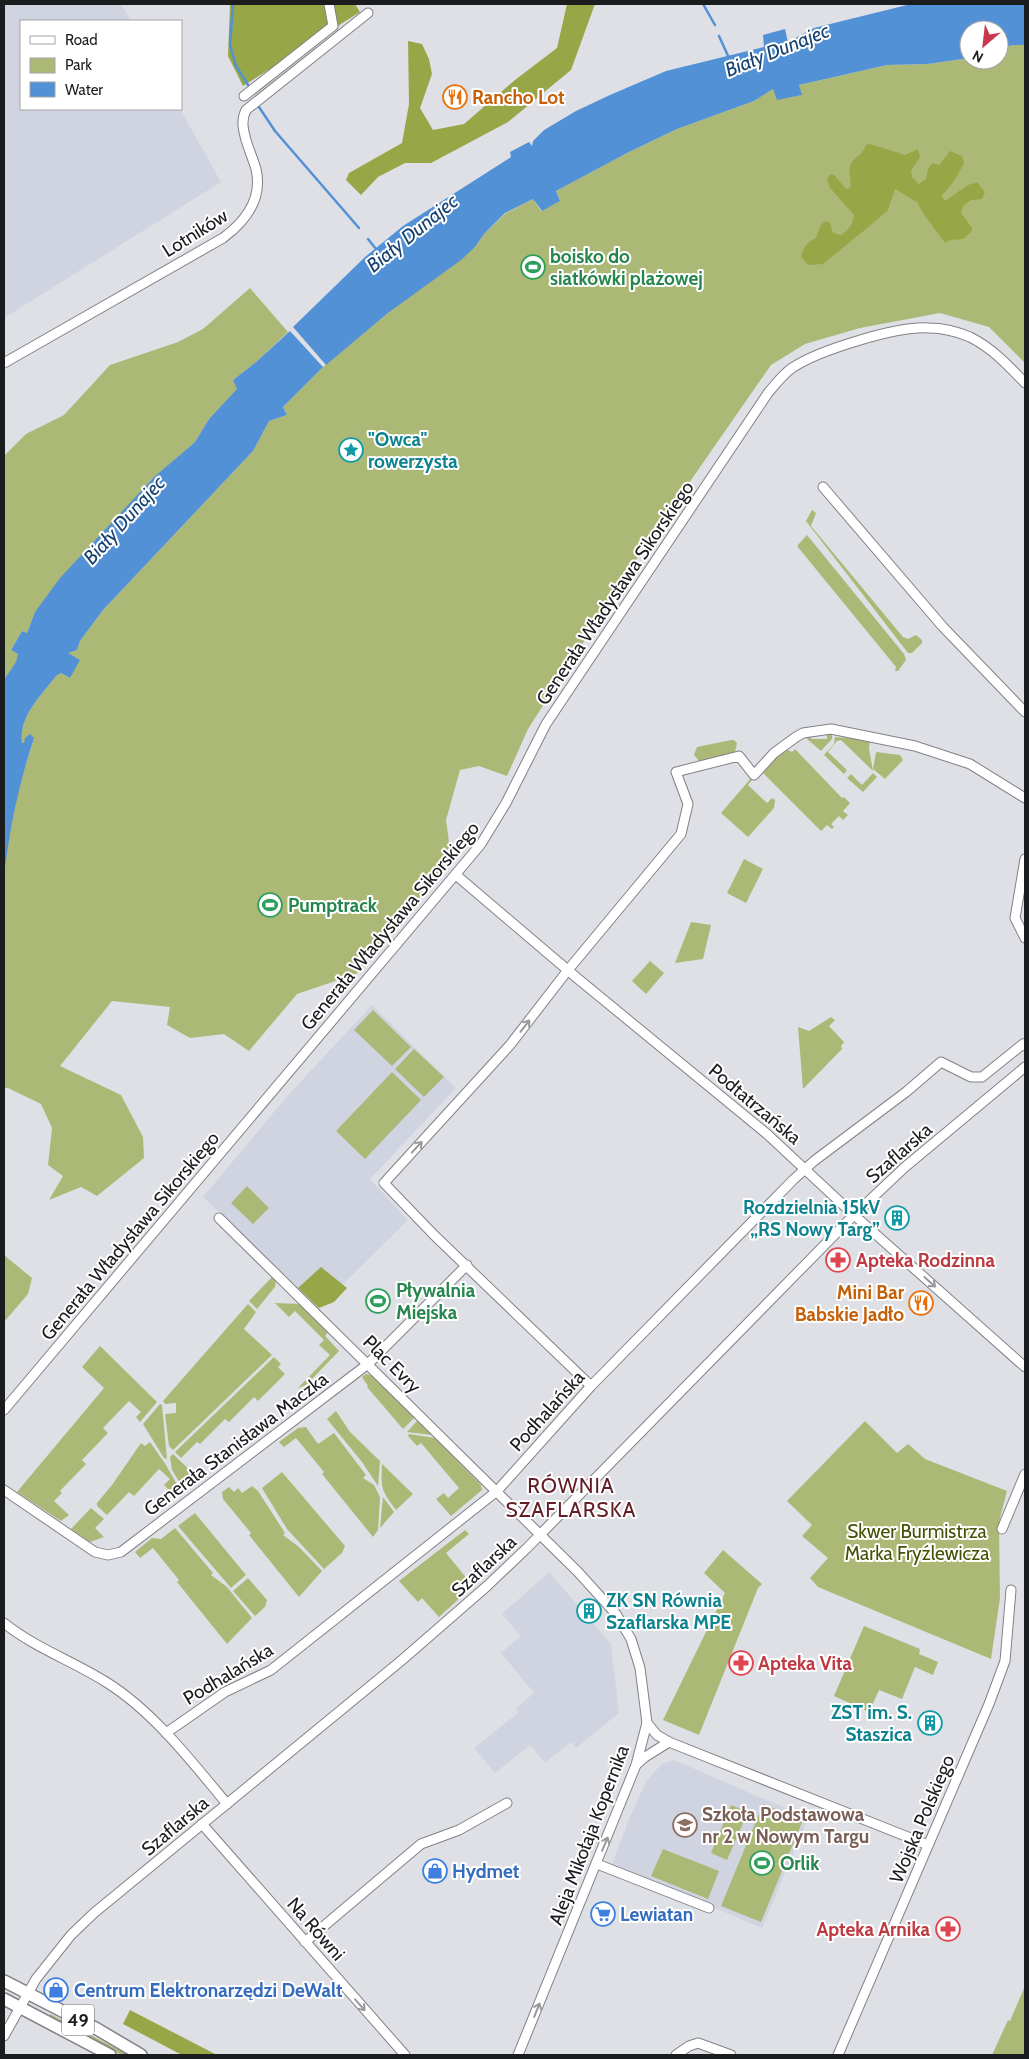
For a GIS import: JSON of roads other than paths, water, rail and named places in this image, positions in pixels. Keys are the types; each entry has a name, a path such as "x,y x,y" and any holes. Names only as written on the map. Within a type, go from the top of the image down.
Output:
{"main road":[{"name":"49","path":"4,1981 141,2055"},
{"name":"49","path":"4,1999 110,2055"}],"street":[{"path":"244,96 333,26 329,4"},
{"name":"Lotników","path":"4,363 217,241 241,224 255,200 258,180 243,129 242,120 246,110 256,100 368,13"},
{"name":"Generała Władysława Sikorskiego","path":"4,1410 456,875 496,822 551,717 768,393 782,377 791,369 817,355 886,334 929,328 951,331 982,344 1003,360 1025,383"},
{"path":"823,487 944,627 1025,712"},
{"path":"591,1386 384,1182 510,1045 568,970 681,834 688,804 676,772 739,756 754,775 774,753 796,737 803,733 831,729 915,746 970,764 1025,798"},
{"path":"1025,859 1015,918 1025,938"},
{"name":"Podtatrzańska","path":"456,875 767,1134 806,1168 854,1215 1025,1367"},
{"name":"Podhalańska","path":"166,1733 225,1692 271,1670 497,1491 591,1386 806,1168 906,1092 941,1062 971,1077 982,1077 1023,1044 1025,1046"},
{"name":"Szaflarska","path":"4,2036 27,1993 48,1962 71,1935 94,1913 441,1627 540,1535 854,1215 926,1150 1025,1067"},
{"name":"Plac Evry","path":"219,1218 540,1535"},
{"name":"Generała Stanisława Maczka","path":"4,1490 95,1552 108,1555 120,1552 368,1364 467,1265"},
{"path":"1002,1529 1025,1474"},
{"name":"Aleja Mikołaja Kopernika","path":"518,2055 636,1766 647,1723 640,1668 630,1639 616,1614 540,1535"},
{"name":"Wojska Polskiego","path":"838,2055 987,1709 1005,1661 1010,1590"},
{"path":"4,1623 31,1642 106,1682 128,1698 166,1733 227,1804"},
{"path":"647,1723 657,1735 669,1742 928,1845"},
{"path":"636,1766 645,1757 669,1742"},
{"path":"305,1942 421,1844 459,1830 507,1802"},
{"name":"Na Równi","path":"202,1824 405,2055"},
{"path":"597,1864 709,1908"},
{"path":"676,2055 698,2042 731,2055"}],"water":[{"name":"Biały Dunajec","path":"911,4 1025,4 1025,45 1009,46 1009,20 959,20 959,59 928,64 887,65 799,85 802,95 777,100 773,89 754,101 677,129 629,152 556,191 560,201 542,211 533,199 505,213 461,260 388,313 326,365 293,327 365,257 403,226 511,157 510,152 529,142 532,146 533,141 544,130 576,111 666,71 764,47 763,35 785,29 788,42 814,28"},
{"name":"Biały Dunajec","path":"290,331 323,367 283,407 287,415 269,421 253,451 103,610 80,641 77,650 68,653 80,660 70,678 61,673 56,676 37,699 27,715 22,733 22,743 30,734 34,738 15,809 4,880 4,680 16,662 18,654 11,650 22,631 27,633 35,612 60,578 154,477 195,442 209,419 237,389 233,380"}],"waterway":[{"path":"233,4 230,45 236,66 248,85"},
{"path":"703,4 715,25"},
{"name":"Biały Dunajec","path":"719,36 729,58"},
{"path":"259,107 275,131 359,228"},
{"name":"Biały Dunajec","path":"368,239 376,249"}],"place":[{"name":"Rancho Lot","path":"455,97"},
{"name":"boisko do siatkówki plażowej","path":"533,267"},
{"name":"\"Owca\" rowerzysta","path":"351,450"},
{"name":"Pumptrack","path":"270,905"},
{"name":"Rozdzielnia 15kV „RS Nowy Targ”","path":"897,1218"},
{"name":"Apteka Rodzinna","path":"838,1260"},
{"name":"Pływalnia Miejska","path":"378,1301"},
{"name":"Mini Bar Babskie Jadło","path":"921,1303"},
{"name":"ZK SN Równia Szaflarska MPE","path":"589,1611"},
{"name":"Apteka Vita","path":"741,1663"},
{"name":"ZST im. S. Staszica","path":"930,1723"},
{"name":"Szkoła Podstawowa nr 2 w Nowym Targu","path":"685,1825"},
{"name":"Orlik","path":"762,1863"},
{"name":"Hydmet","path":"435,1871"},
{"name":"Lewiatan","path":"603,1914"},
{"name":"Apteka Arnika","path":"948,1929"},
{"name":"Centrum Elektronarzędzi DeWalt","path":"56,1990"}],"district":[{"name":"RÓWNIA SZAFLARSKA","path":"571,1497"}],"park label":[{"name":"Skwer Burmistrza Marka Fryźlewicza","path":"917,1542"}]}
